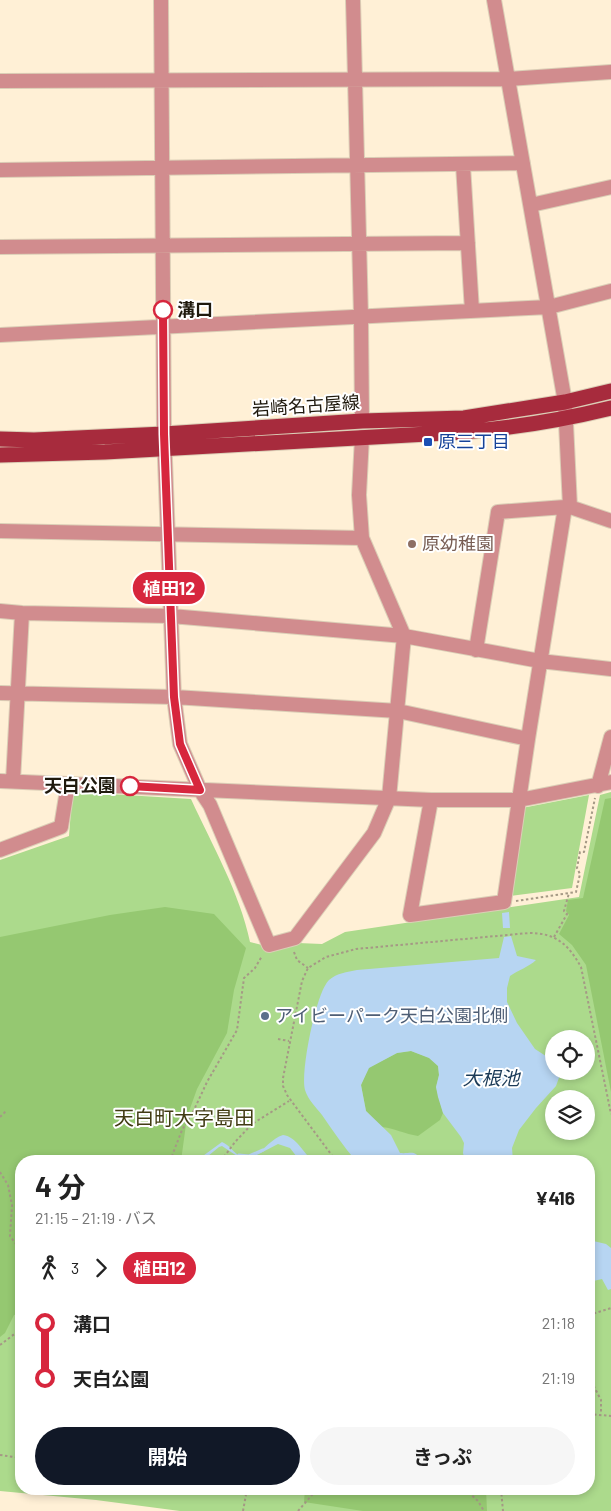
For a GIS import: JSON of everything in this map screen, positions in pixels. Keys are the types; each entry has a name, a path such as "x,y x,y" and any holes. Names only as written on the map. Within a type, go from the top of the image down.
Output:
{"main road":[{"name":"岩崎名古屋線","path":"0,455 362,421 464,418 565,402 611,391"},
{"name":"岩崎名古屋線","path":"0,439 165,441 362,437 472,432 516,428 611,408"}],"street":[{"path":"161,0 165,441 174,697 180,744 200,790 210,806 269,944 295,938 374,833 389,798 404,636 362,538 359,496 362,437"},
{"path":"353,0 362,421"},
{"path":"431,800 410,915 504,902 540,661 567,507 565,402 494,0"},
{"path":"0,81 508,79 611,72"},
{"path":"0,170 523,163"},
{"path":"463,164 472,311"},
{"path":"531,205 611,187"},
{"path":"0,247 468,242"},
{"path":"0,335 549,307 611,292"},
{"path":"476,650 498,512 567,507 611,521"},
{"path":"0,531 362,538"},
{"path":"0,611 171,616 404,636 540,661 611,669"},
{"path":"22,613 18,693 6,781 431,800 519,800 604,784 611,737"},
{"path":"0,692 174,697 398,711 528,739"},
{"path":"0,850 61,827 68,784"}],"path":[{"path":"504,902 576,892 580,874 577,868 580,852 584,852 604,784"},
{"path":"554,937 567,914 564,911 569,893"},
{"path":"331,1155 290,1100 283,1086 289,1041 302,981 308,968 326,957 356,949 529,933 542,933 554,937 573,953 581,966 611,1114"},
{"path":"295,938 292,946 297,960 308,968"},
{"path":"172,1155 182,1130 237,1030 244,978 255,968 269,944"},
{"path":"278,1040 289,1041"},
{"path":"225,1155 252,1124 290,1100"},
{"path":"0,1117 6,1112"},
{"path":"193,1112 252,1124"},
{"path":"0,1172 8,1185 12,1205 10,1236 15,1243"},
{"path":"595,1313 611,1308"},
{"path":"0,1345 15,1333"},
{"path":"595,1388 601,1400 601,1414"},
{"path":"595,1414 611,1416"},
{"path":"0,1454 15,1457"},
{"path":"243,1511 246,1495"},
{"path":"298,1511 312,1495"},
{"path":"471,1495 478,1501 484,1511"},
{"path":"502,1495 503,1511"}],"green space":[{"name":"天白公園","path":"76,792 191,799 240,905 250,942 278,949 298,943 322,944 345,932 579,897 600,795 611,792 611,1511 180,1511 43,1495 595,1495 595,1155 15,1155 15,1492 0,1491 0,860 69,836 72,797"},
{"path":"589,795 572,888 510,896 522,808"},
{"path":"611,798 611,1092 586,965 572,945 559,934 569,915 566,911 568,900 583,898 605,799"},
{"path":"165,907 214,914 246,948 234,990 227,1033 197,1089 187,1117 182,1155 15,1155 15,1315 5,1333 0,1337 0,937 110,915"},
{"path":"411,1051 430,1058 438,1066 439,1075 436,1087 443,1113 440,1120 418,1136 381,1127 366,1111 361,1085 368,1068 397,1053"},
{"path":"305,1495 486,1495 487,1511 363,1511 304,1502"}],"water":[{"path":"509,912 510,928 503,928 502,913"},
{"name":"大根池","path":"511,936 517,956 536,960 510,976 507,988 507,1002 517,1023 535,1049 545,1055 545,1080 558,1080 552,1090 545,1090 545,1098 519,1130 512,1148 513,1155 464,1155 464,1143 443,1113 438,1097 436,1087 439,1075 438,1066 429,1058 411,1051 397,1053 369,1068 361,1085 366,1111 391,1135 400,1153 415,1153 417,1155 351,1155 310,1100 305,1090 305,1067 310,1033 319,1000 329,980 339,974 357,970 499,958 504,937"},
{"path":"288,1136 296,1142 307,1155 295,1155 290,1148 278,1144 257,1155 253,1155 278,1137"},
{"path":"222,1142 239,1155 236,1155 222,1146 209,1155 204,1155"},
{"path":"595,1241 606,1244 611,1248 611,1289 608,1290 602,1279 595,1281"}],"waterway":[{"path":"251,1155 263,1150"}],"bus line":[{"name":"植田12","path":"130,786 200,790 180,744 174,697 164,434 163,310"}],"place":[{"name":"溝口","path":"163,310"},
{"name":"原三丁目","path":"428,442"},
{"name":"原幼稚園","path":"412,544"},
{"name":"天白公園","path":"130,786"},
{"name":"アイビーパーク天白公園北側","path":"265,1016"}],"district":[{"name":"天白町大字島田","path":"184,1118"}]}
